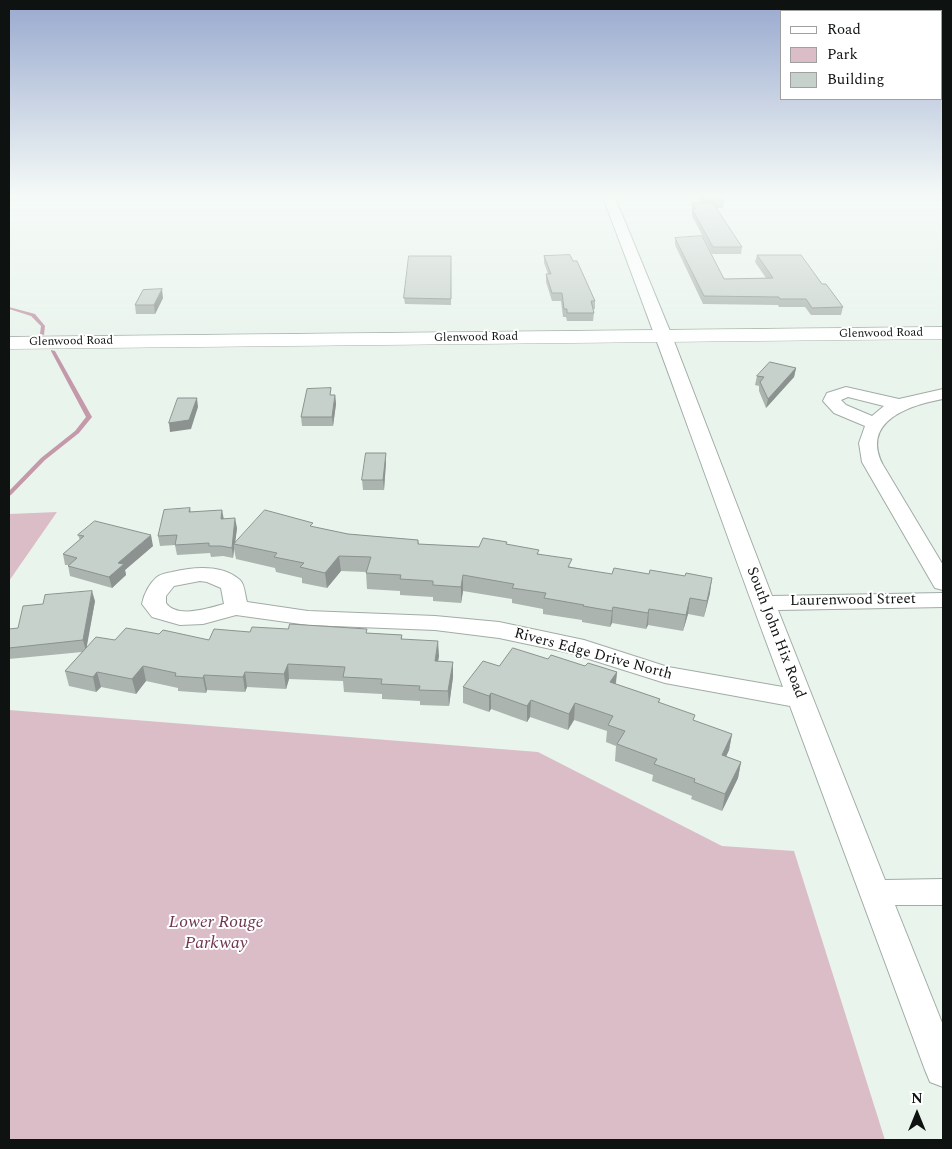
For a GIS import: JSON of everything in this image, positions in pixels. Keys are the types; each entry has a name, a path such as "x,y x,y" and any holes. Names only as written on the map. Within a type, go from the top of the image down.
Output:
{"street":[{"name":"South John Hix Road","path":"629,249 664,336 763,603 943,1070"},
{"name":"Glenwood Road","path":"9,343 943,333"},
{"path":"875,424 840,409 832,401 833,397 846,392 901,405"},
{"path":"943,394 901,405 886,413 875,424 868,447 870,461 943,583"},
{"name":"Laurenwood Street","path":"763,603 943,600"},
{"name":"Rivers Edge Drive North","path":"236,608 308,618 435,623 499,630 575,646 665,675 800,699"},
{"path":"876,893 943,892"}],"green space":[{"path":"57,512 9,581 9,514"},
{"name":"Lower Rouge Parkway","path":"9,710 538,752 722,846 794,851 885,1140 9,1140"}],"building":[{"path":"680,249 708,249 724,279 773,278 757,255 801,255 822,284 826,284 843,307 812,308 806,299 704,296"},
{"path":"570,255 573,261 577,261 595,301 591,301 594,313 567,313 567,309 564,309 562,293 552,293 546,274 551,274 544,256"},
{"path":"409,256 451,256 451,299 404,298"},
{"path":"162,289 154,305 135,305 143,290"},
{"path":"770,362 796,368 768,399 760,382 764,377 757,376"},
{"path":"331,388 330,395 335,395 332,417 301,417 307,389"},
{"path":"178,398 197,398 189,420 169,423"},
{"path":"366,453 386,453 383,480 362,480"},
{"path":"190,508 189,512 222,510 221,519 235,518 232,548 209,546 209,543 175,545 177,535 158,536 164,510"},
{"path":"265,510 313,523 310,526 348,534 418,540 418,544 479,547 483,538 539,550 537,554 572,559 568,567 612,574 614,568 649,574 650,570 685,576 686,573 712,578 707,601 690,598 686,615 649,609 648,613 613,607 612,611 583,606 544,598 546,593 512,588 514,584 463,575 461,587 433,585 433,581 400,579 401,575 366,573 371,557 339,556 325,573 300,567 304,563 274,557 277,553 234,544"},
{"path":"95,521 151,535 118,563 124,564 109,577 68,566 77,558 63,554 84,536 78,535"},
{"path":"92,591 83,640 9,648 9,629 18,628 23,606 43,604 45,595"},
{"path":"290,624 367,629 366,633 402,635 401,639 438,641 435,661 453,662 448,691 419,690 420,686 381,684 382,679 343,677 345,667 288,664 284,674 245,672 243,677 204,675 203,678 175,676 176,673 143,666 132,679 97,672 93,677 65,671 96,637 115,640 126,628 159,634 163,630 209,640 214,629 250,632 252,627 288,629"},
{"path":"513,648 548,659 551,655 585,666 588,663 617,672 610,682 660,699 658,702 695,715 693,720 732,734 722,755 741,762 725,794 694,782 695,779 654,764 657,759 617,744 625,731 608,725 613,716 575,703 569,714 531,700 527,706 491,693 489,696 463,687 483,661 499,666"}],"waterway":[{"path":"9,308 33,315 43,326 42,334"},
{"path":"9,494 43,459 77,432 89,417 53,351"}]}
